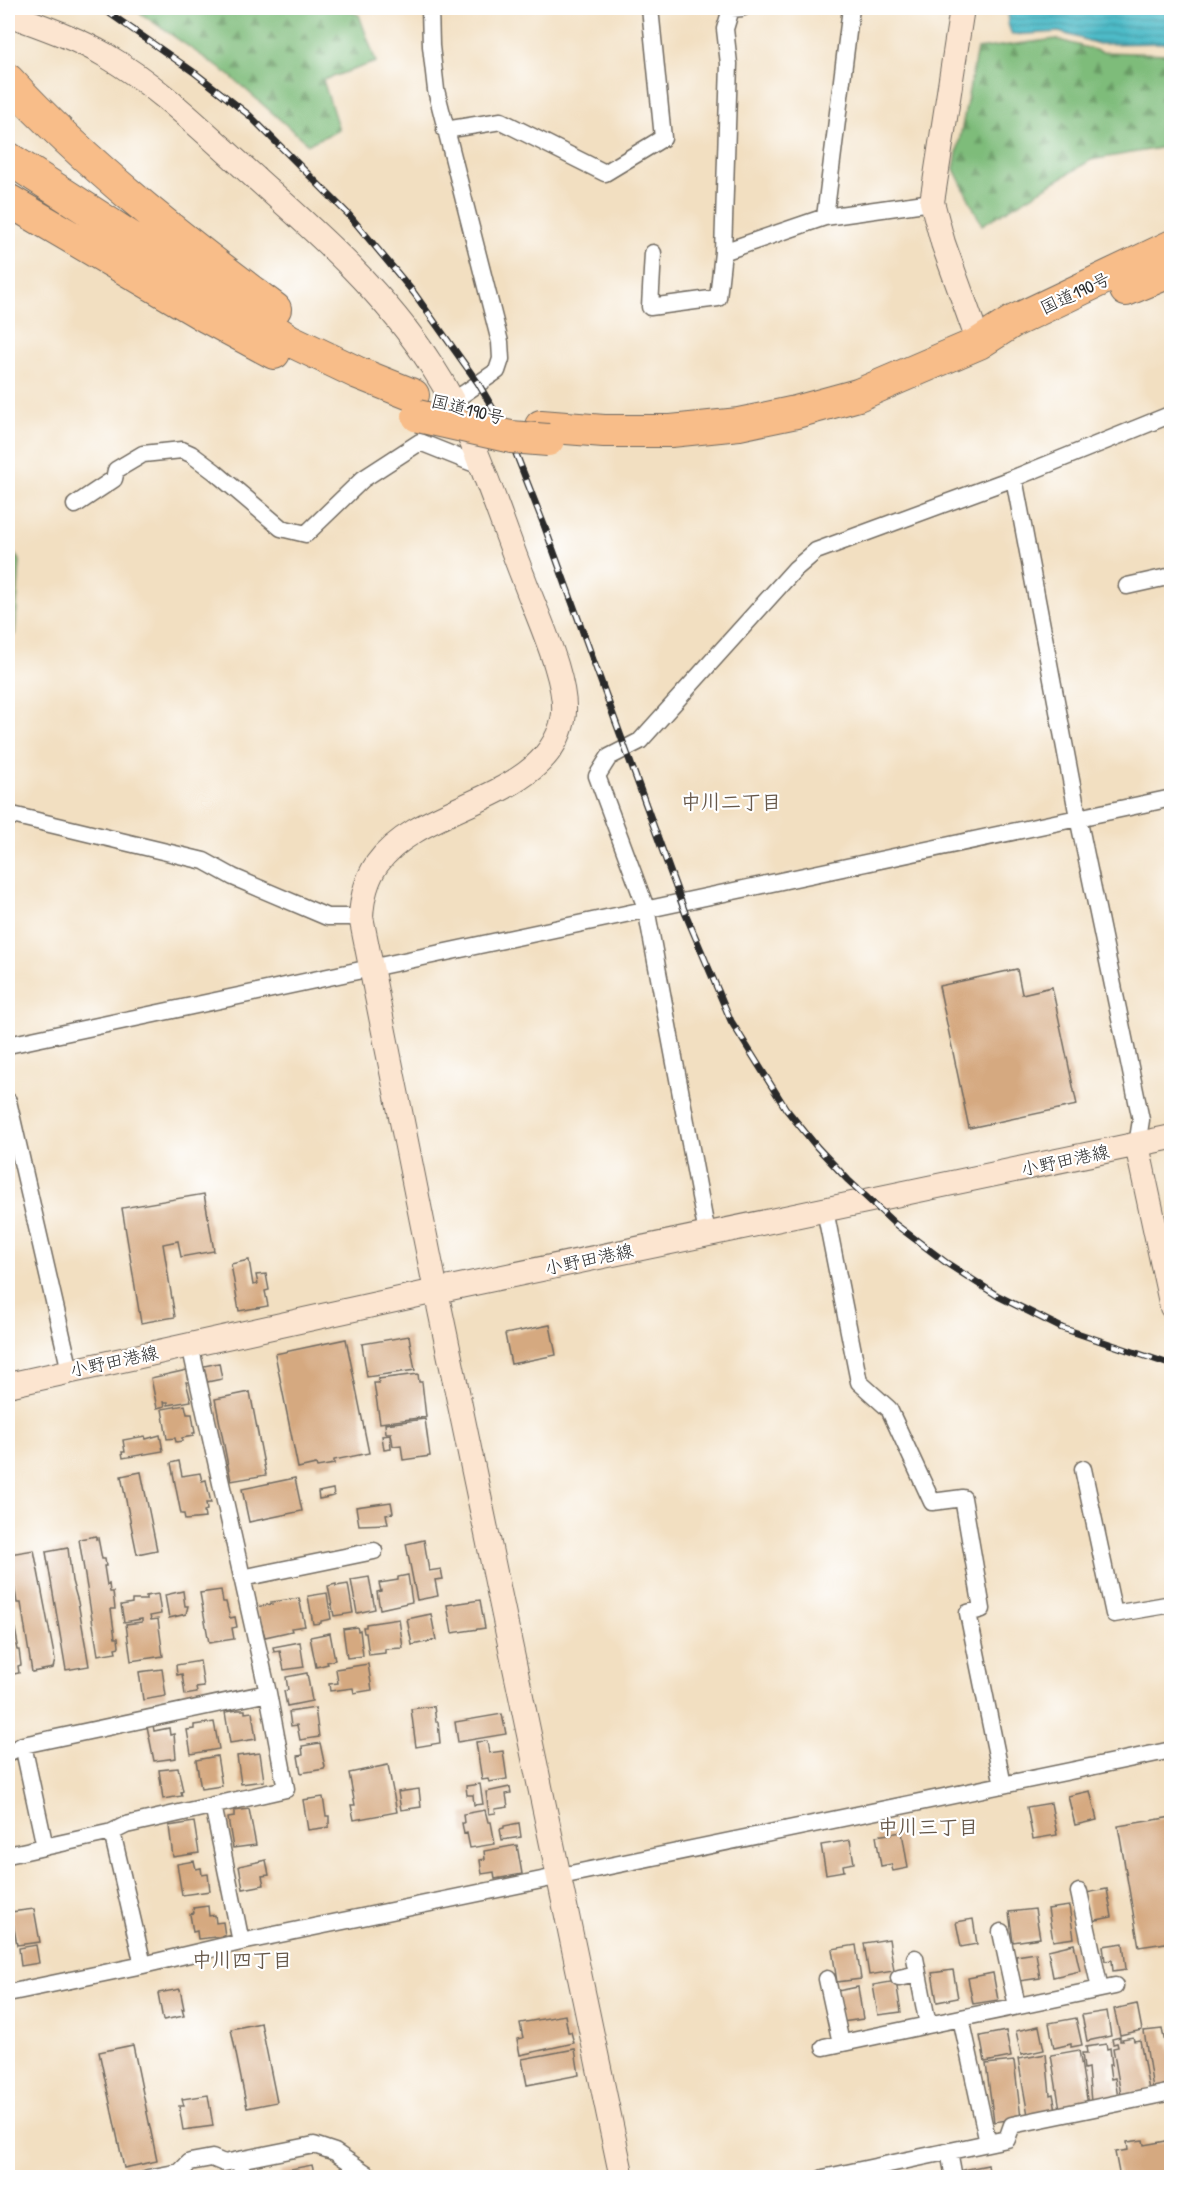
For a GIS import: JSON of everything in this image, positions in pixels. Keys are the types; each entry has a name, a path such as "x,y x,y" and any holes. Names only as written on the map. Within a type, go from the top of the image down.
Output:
{"highway":[{"path":"8,80 86,157 162,222 358,373"},
{"name":"国道190号","path":"8,158 289,340 358,373 415,406 472,412 544,433 671,432 739,424 796,412 858,395 980,343 1012,322 1172,246"},
{"path":"8,200 207,317 308,372 415,406"},
{"name":"国道190号","path":"980,343 1018,335 1172,271"}],"street":[{"path":"430,8 430,46 436,90 500,342 501,359 496,371 453,401"},
{"path":"445,130 501,121 605,172 654,144 663,138 650,8"},
{"path":"653,253 650,307 717,298 723,252 729,63 725,29 732,9 742,8"},
{"path":"825,217 851,8"},
{"path":"962,8 932,202 943,243 980,343"},
{"path":"8,14 59,32 102,53 139,76 332,246 401,323 432,365 453,401 553,659 562,692 564,718 554,742 542,760 524,776 415,832 378,863 363,894 361,917 436,1292 622,2178"},
{"path":"723,252 825,217 932,202"},
{"path":"707,1234 646,908 597,776 609,757 640,741 795,569 816,551 1014,478 1172,414"},
{"path":"75,505 114,479 116,471 143,454 182,450 215,472 281,528 306,534 363,479 420,442 480,466"},
{"path":"1014,478 1078,817 1141,1120 1137,1144 1172,1307"},
{"path":"1127,586 1172,576"},
{"path":"8,1045 1172,798"},
{"path":"8,814 204,861 233,877 327,917 361,917"},
{"path":"8,1101 70,1371"},
{"name":"小野田港線","path":"8,1385 707,1234 1172,1137"},
{"path":"825,1210 859,1382 889,1408 932,1502 963,1498 982,1609 968,1612 1003,1785"},
{"path":"8,1856 112,1832 126,1825 286,1789 268,1693 190,1345"},
{"path":"1083,1469 1114,1614 1172,1604"},
{"path":"242,1578 374,1551"},
{"path":"8,1753 23,1745 268,1693"},
{"path":"23,1745 45,1847"},
{"path":"8,1993 241,1942 1172,1750"},
{"path":"213,1805 241,1942"},
{"path":"112,1832 143,1965"},
{"path":"824,2047 1107,1987 1079,1892"},
{"path":"1001,1932 1017,2006"},
{"path":"899,1978 917,1966 928,2025"},
{"path":"827,1979 841,2043"},
{"path":"961,2018 988,2143"},
{"path":"822,2178 1007,2139 1012,2125 1172,2092"},
{"path":"148,2178 180,2172 190,2162 212,2158 224,2163 314,2145 335,2152 373,2178"},
{"path":"949,2151 954,2178"},
{"path":"240,2160 243,2178"}],"green space":[{"path":"133,8 341,8 359,15 376,62 323,80 339,130 308,144 228,74"},
{"path":"1056,39 1102,52 1171,54 1171,146 1091,160 982,225 954,169 977,49"},
{"path":"8,546 20,561 15,634 8,640"}],"water":[{"path":"1009,8 1171,8 1171,43 1099,44 1059,32 1012,35 1008,24"}],"building":[{"path":"1017,969 1022,994 1052,987 1077,1105 969,1128 939,986"},
{"path":"204,1194 214,1251 181,1257 178,1241 163,1244 175,1317 141,1323 122,1208"},
{"path":"249,1260 253,1285 258,1284 256,1275 266,1274 269,1290 265,1291 268,1306 239,1311 231,1264"},
{"path":"550,1325 556,1355 511,1364 505,1334"},
{"path":"409,1336 415,1370 367,1377 362,1344"},
{"path":"346,1339 369,1453 334,1460 334,1464 317,1467 316,1464 298,1468 275,1354"},
{"path":"219,1363 222,1379 207,1382 204,1366"},
{"path":"187,1370 189,1382 186,1382 191,1401 168,1405 168,1402 164,1402 165,1406 157,1408 151,1378"},
{"path":"418,1374 419,1382 422,1382 426,1417 380,1423 374,1383 379,1383 378,1379"},
{"path":"250,1392 266,1475 231,1481 215,1399"},
{"path":"185,1405 187,1414 192,1414 195,1433 193,1436 182,1438 182,1441 176,1442 175,1438 167,1439 162,1409"},
{"path":"425,1419 430,1456 403,1460 401,1445 393,1446 391,1433 386,1433 385,1424"},
{"path":"160,1435 163,1451 123,1458 122,1452 125,1452 123,1440 145,1436 146,1439"},
{"path":"390,1435 391,1449 384,1450 382,1436"},
{"path":"179,1461 182,1476 200,1473 202,1481 206,1480 211,1503 206,1503 205,1518 185,1520 184,1514 181,1514 171,1463"},
{"path":"141,1472 157,1550 137,1554 121,1476"},
{"path":"295,1478 302,1511 249,1522 242,1489"},
{"path":"333,1489 334,1496 319,1499 318,1492"},
{"path":"391,1502 393,1513 386,1514 388,1524 359,1525 356,1507"},
{"path":"96,1536 102,1559 105,1559 107,1585 109,1584 110,1592 113,1592 115,1609 111,1609 115,1638 118,1638 119,1647 115,1648 116,1652 98,1655 79,1539"},
{"path":"424,1540 429,1571 441,1569 443,1579 435,1580 438,1596 417,1600 406,1544"},
{"path":"68,1548 72,1581 89,1666 66,1670 46,1552"},
{"path":"34,1550 55,1660 53,1668 32,1672 21,1603 17,1603 9,1554"},
{"path":"408,1575 412,1602 380,1609 377,1592 381,1591 379,1583 398,1580 398,1577"},
{"path":"369,1577 375,1609 357,1613 351,1580"},
{"path":"336,1584 336,1586 348,1584 353,1613 334,1616 328,1586"},
{"path":"221,1590 223,1602 226,1602 230,1618 235,1617 237,1627 232,1628 234,1639 209,1643 200,1593"},
{"path":"183,1591 185,1606 188,1606 186,1614 169,1618 165,1595"},
{"path":"327,1593 331,1619 313,1624 308,1596"},
{"path":"158,1594 161,1614 150,1616 151,1620 158,1619 163,1656 131,1661 126,1624 142,1622 142,1619 124,1622 121,1605 132,1603 132,1600 146,1600 146,1596"},
{"path":"299,1598 305,1626 265,1637 256,1607 272,1604 271,1602"},
{"path":"480,1600 485,1628 452,1633 447,1605"},
{"path":"10,1603 21,1665 18,1666 19,1673 8,1675 8,1604"},
{"path":"431,1614 436,1640 412,1645 407,1619"},
{"path":"399,1619 403,1648 385,1649 385,1653 369,1655 363,1627 366,1627 366,1624"},
{"path":"357,1627 358,1631 360,1630 363,1656 347,1658 343,1629"},
{"path":"330,1633 335,1660 316,1667 310,1637"},
{"path":"300,1642 304,1667 284,1670 280,1651 274,1652 273,1647"},
{"path":"200,1661 204,1687 196,1688 197,1693 185,1695 182,1674 177,1675 176,1665"},
{"path":"368,1664 372,1690 354,1693 353,1688 330,1691 329,1684 338,1683 336,1669"},
{"path":"162,1669 166,1696 143,1700 139,1672"},
{"path":"307,1673 312,1701 287,1706 284,1691 288,1690 286,1677"},
{"path":"434,1706 440,1743 416,1747 411,1709"},
{"path":"315,1708 319,1737 300,1740 297,1725 291,1726 289,1712"},
{"path":"245,1710 245,1713 252,1712 256,1739 230,1743 225,1712"},
{"path":"502,1714 506,1734 458,1742 455,1722"},
{"path":"214,1722 219,1749 191,1754 187,1730 194,1729 194,1725"},
{"path":"153,1725 154,1731 169,1728 170,1735 174,1734 176,1758 154,1761 147,1726"},
{"path":"487,1741 489,1753 503,1751 507,1779 489,1782 488,1779 482,1780 476,1742"},
{"path":"320,1743 324,1769 301,1773 298,1756 303,1755 302,1746"},
{"path":"260,1753 264,1781 241,1784 237,1756"},
{"path":"217,1756 222,1786 201,1789 196,1760"},
{"path":"388,1765 397,1812 354,1820 351,1805 355,1805 349,1773"},
{"path":"178,1768 182,1796 163,1799 159,1770"},
{"path":"480,1784 483,1804 474,1805 473,1795 467,1795 466,1786"},
{"path":"510,1787 511,1793 506,1794 508,1807 495,1809 496,1813 489,1814 486,1792"},
{"path":"419,1789 421,1807 401,1810 398,1792"},
{"path":"1090,1791 1097,1820 1075,1825 1068,1796"},
{"path":"323,1797 326,1816 329,1816 329,1827 308,1830 303,1800"},
{"path":"1051,1803 1057,1835 1033,1839 1027,1807"},
{"path":"249,1809 256,1845 233,1848 228,1818 234,1817 234,1811"},
{"path":"485,1810 488,1822 491,1822 495,1844 470,1848 467,1833 464,1834 463,1814"},
{"path":"1172,1817 1172,1942 1139,1947 1118,1826"},
{"path":"194,1822 199,1853 173,1857 169,1826"},
{"path":"519,1823 521,1837 502,1840 500,1829"},
{"path":"902,1832 908,1868 893,1871 891,1864 881,1866 876,1836"},
{"path":"850,1840 854,1863 843,1865 844,1871 826,1874 821,1845"},
{"path":"517,1845 522,1874 495,1879 494,1872 482,1874 480,1860 485,1859 484,1851"},
{"path":"266,1860 269,1875 262,1876 264,1885 243,1889 239,1866"},
{"path":"194,1861 196,1869 201,1868 202,1875 208,1874 210,1891 182,1895 177,1864"},
{"path":"1107,1889 1112,1917 1091,1921 1086,1893"},
{"path":"208,1906 209,1916 215,1915 216,1923 223,1922 225,1936 198,1939 197,1931 193,1932 190,1914 194,1913 193,1908"},
{"path":"1069,1906 1074,1938 1053,1941 1048,1909"},
{"path":"34,1909 40,1942 17,1945 11,1912"},
{"path":"1035,1909 1040,1938 1013,1942 1009,1912"},
{"path":"973,1919 977,1944 961,1947 956,1922"},
{"path":"889,1939 894,1971 869,1975 864,1943"},
{"path":"1123,1943 1126,1969 1113,1971 1112,1960 1105,1961 1103,1946"},
{"path":"1074,1944 1080,1971 1053,1977 1048,1950"},
{"path":"36,1945 39,1963 21,1966 19,1948"},
{"path":"856,1945 861,1979 837,1982 832,1949"},
{"path":"1036,1953 1040,1978 1019,1981 1016,1956"},
{"path":"953,1970 958,1998 937,2002 932,1973"},
{"path":"993,1973 998,2000 973,2004 968,1978"},
{"path":"896,1981 901,2012 878,2015 873,1985"},
{"path":"858,1987 863,2019 842,2022 837,1991"},
{"path":"180,1989 184,2016 163,2020 158,1993"},
{"path":"1137,2004 1142,2030 1120,2035 1114,2009"},
{"path":"1107,2011 1111,2036 1087,2041 1082,2015"},
{"path":"565,2015 568,2032 571,2032 574,2043 520,2055 517,2039 523,2038 520,2023"},
{"path":"1076,2018 1082,2045 1071,2047 1071,2044 1054,2048 1049,2023"},
{"path":"261,2023 277,2102 247,2108 231,2029"},
{"path":"1039,2026 1044,2050 1021,2055 1016,2031"},
{"path":"1162,2029 1165,2043 1169,2043 1172,2086 1153,2089 1144,2031"},
{"path":"1006,2031 1011,2057 985,2062 980,2036"},
{"path":"1120,2037 1120,2041 1133,2037 1134,2041 1140,2040 1149,2090 1121,2095 1113,2048 1118,2047 1117,2043 1113,2044 1112,2039"},
{"path":"1106,2044 1107,2049 1110,2048 1111,2079 1115,2078 1118,2098 1091,2102 1088,2068 1084,2069 1082,2053 1087,2053 1086,2047"},
{"path":"133,2045 157,2161 124,2168 99,2052"},
{"path":"575,2049 579,2075 527,2085 522,2059"},
{"path":"1079,2050 1088,2105 1060,2109 1051,2055"},
{"path":"1046,2054 1050,2095 1053,2094 1056,2110 1028,2115 1018,2059"},
{"path":"1014,2061 1021,2118 994,2122 986,2064"},
{"path":"208,2095 213,2126 183,2130 179,2106 184,2106 182,2099"},
{"path":"1143,2140 1144,2145 1172,2140 1172,2178 1120,2178 1115,2152 1128,2150 1127,2142"},
{"path":"312,2165 315,2178 282,2178 280,2171"},
{"path":"988,2165 990,2178 965,2178 963,2170"}],"railway":[{"path":"102,8 195,73 249,115 349,215 414,293 478,383 509,436 544,525 686,915 731,1021 786,1109 848,1180 895,1224 948,1264 998,1296 1062,1328 1172,1365"}],"district":[{"name":"中川二丁目","path":"731,801"},
{"name":"中川三丁目","path":"928,1826"},
{"name":"中川四丁目","path":"242,1959"}]}
